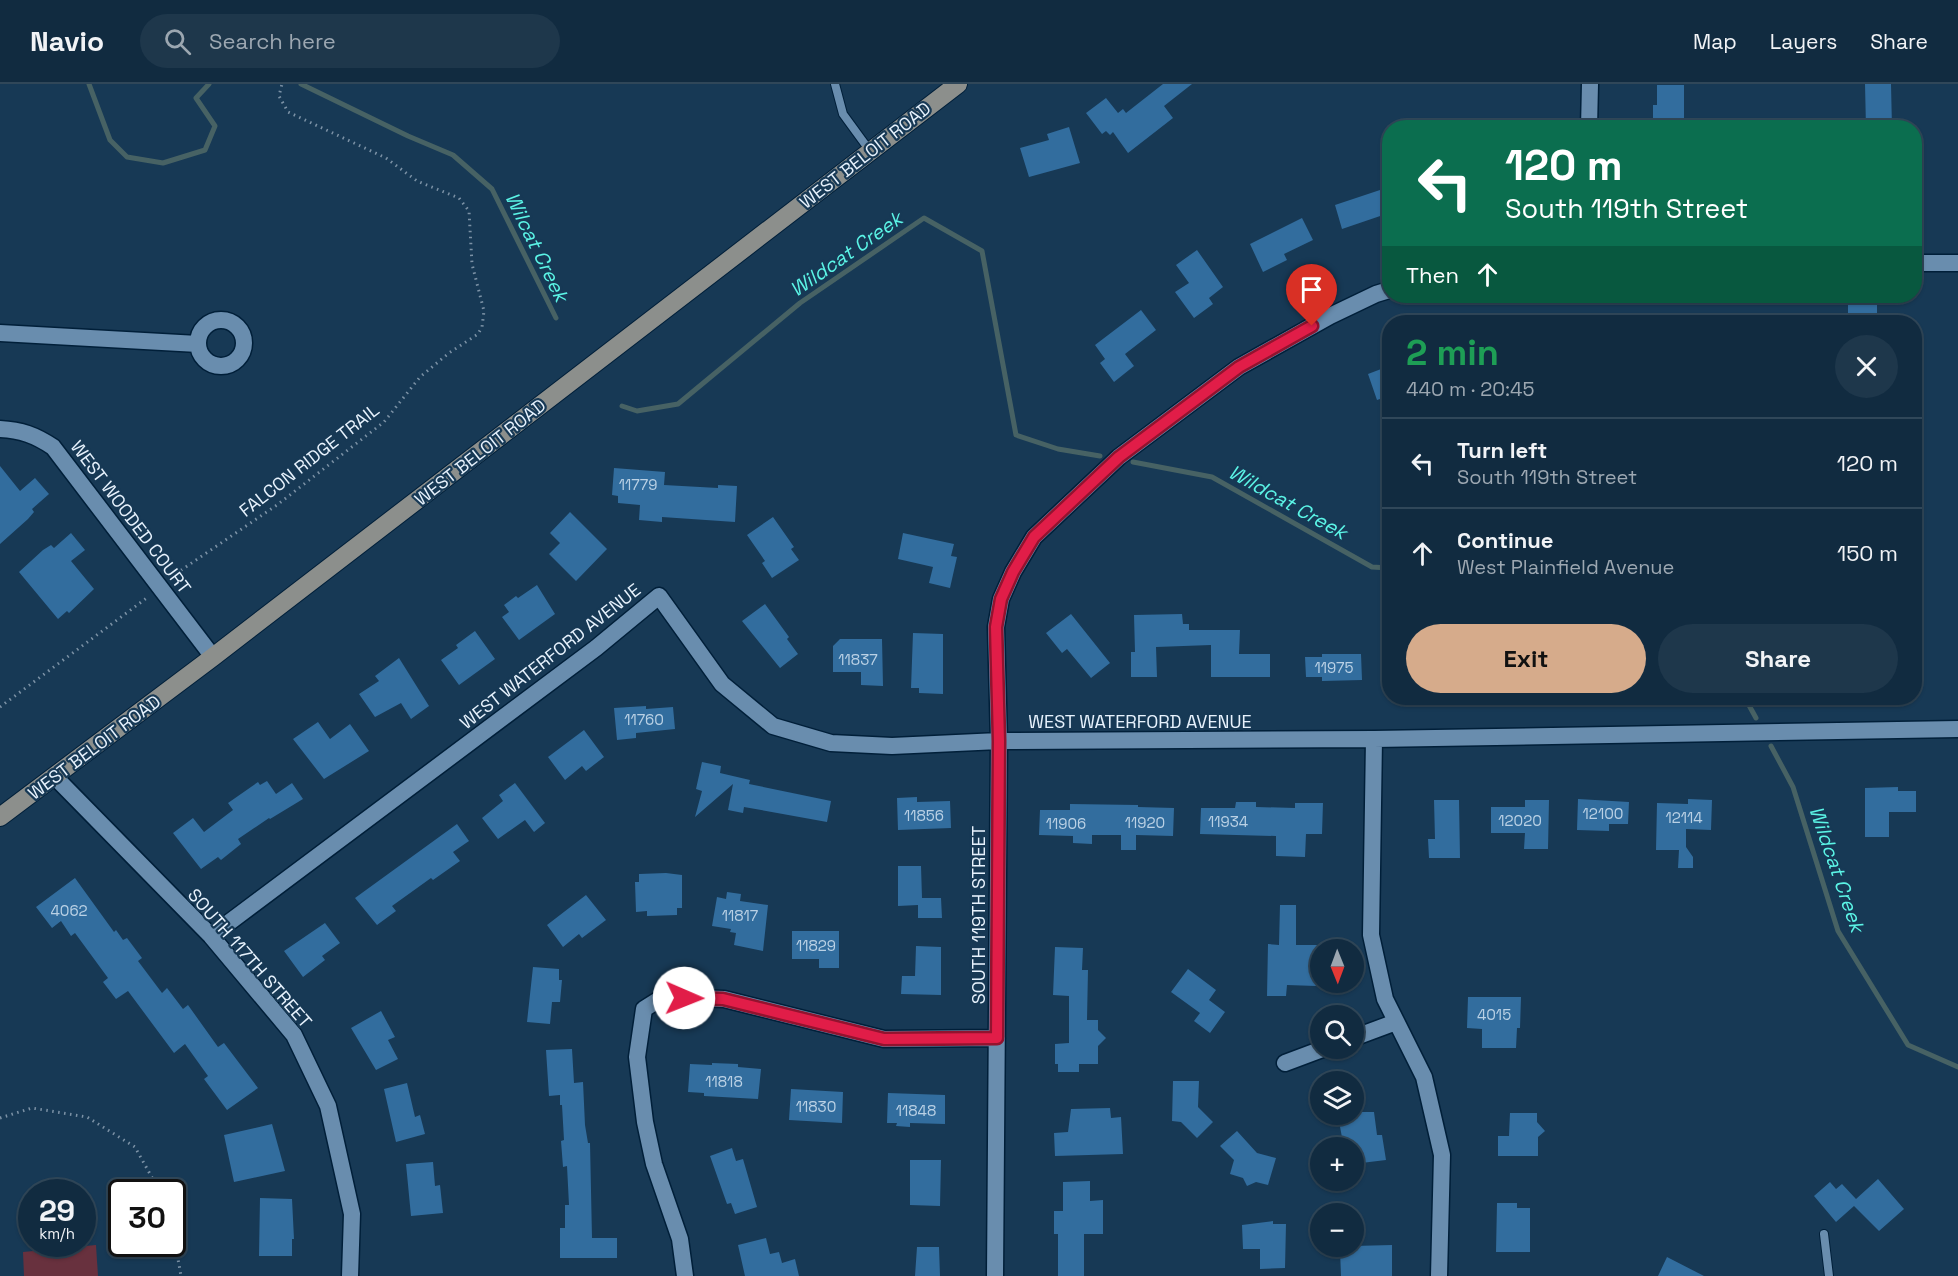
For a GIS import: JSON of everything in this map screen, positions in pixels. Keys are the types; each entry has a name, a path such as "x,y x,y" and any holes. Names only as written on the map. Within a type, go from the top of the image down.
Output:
{"main road":[{"name":"WEST BELOIT ROAD","path":"0,817 213,657 958,84"}],"street":[{"path":"1589,120 1590,84"},
{"path":"1922,263 1958,263"},
{"name":"SOUTH 119TH STREET","path":"995,1276 999,741 996,627 1001,599 1013,572 1034,537 1119,457 1239,367 1330,316 1382,293"},
{"path":"0,333 198,344"},
{"name":"WEST WOODED COURT","path":"0,429 18,430 35,435 53,447 213,657"},
{"name":"WEST WATERFORD AVENUE","path":"211,936 596,648 659,596 722,684 773,726 831,743 892,746 999,741 1374,739 1958,729"},
{"path":"1374,739 1371,935 1385,999 1424,1077 1442,1155 1439,1276"},
{"name":"SOUTH 117TH STREET","path":"55,777 211,936 294,1035 327,1106 352,1214 350,1276"},
{"path":"685,1276 680,1239 654,1164 645,1122 637,1057 641,1015 644,1009 663,997 723,999 884,1039 997,1038"},
{"path":"1364,1034 1396,1022"},
{"path":"1285,1063 1310,1053"}],"lane":[{"path":"835,84 843,114 870,152"},
{"path":"1824,1234 1829,1276"}],"path":[{"name":"FALCON RIDGE TRAIL","path":"169,578 277,505 384,422 420,377 448,353 478,334 484,320 484,310 472,264 469,211 465,204 452,194 417,182 386,158 365,147 288,112 279,96 281,85"},
{"path":"0,707 150,595"},
{"path":"0,1118 32,1108 87,1117 135,1147 153,1179"},
{"path":"178,1257 181,1276"}],"shaded area":[{"path":"96,1245 98,1276 24,1276 23,1257 96,1257"}],"building":[{"path":"1163,84 1192,84 1164,106 1173,118 1128,153 1113,132 1110,135 1106,131 1102,134 1086,113 1106,98 1118,113 1123,109 1126,113"},
{"path":"1865,84 1891,84 1892,120 1866,120"},
{"path":"1657,85 1684,85 1684,120 1653,120 1653,105 1657,105"},
{"path":"1069,127 1080,163 1029,177 1020,148 1049,140 1047,134"},
{"path":"1382,189 1382,215 1342,229 1335,205"},
{"path":"1302,218 1313,240 1284,254 1287,260 1263,272 1250,244"},
{"path":"1197,250 1223,287 1209,298 1213,304 1194,318 1175,292 1189,283 1176,265"},
{"path":"1848,303 1877,303 1877,315 1848,315"},
{"path":"1141,310 1156,330 1125,354 1134,366 1114,382 1100,363 1105,359 1095,345"},
{"path":"1382,369 1382,398 1377,400 1368,374"},
{"path":"0,466 20,491 35,478 49,494 32,509 34,512 28,519 0,544"},
{"path":"614,468 665,472 664,485 718,488 718,485 737,486 735,522 662,517 662,522 639,520 640,505 618,503 618,496 612,495"},
{"path":"570,512 607,549 576,581 549,554 560,543 550,533"},
{"path":"773,517 794,547 791,549 799,560 772,578 762,563 765,561 747,535"},
{"path":"71,533 85,550 71,561 94,589 69,613 67,611 58,619 19,572 43,550 51,545 54,548"},
{"path":"903,533 954,544 951,556 957,557 950,588 929,583 933,567 898,559"},
{"path":"537,585 555,614 519,640 502,617 509,612 504,605"},
{"path":"765,604 789,637 787,639 798,654 780,668 742,621"},
{"path":"1071,614 1110,663 1091,678 1067,649 1062,653 1046,633"},
{"path":"1182,614 1183,624 1189,624 1189,630 1240,630 1239,654 1270,654 1270,677 1211,677 1211,645 1156,647 1157,677 1131,677 1131,652 1135,652 1134,615"},
{"path":"475,631 495,659 459,685 441,660 458,648 456,645"},
{"path":"913,633 943,634 943,694 919,693 919,688 911,688"},
{"path":"840,639 882,639 883,686 861,685 861,672 833,672 833,646"},
{"path":"1322,654 1361,654 1362,680 1322,681 1322,677 1306,677 1305,657 1322,657"},
{"path":"399,658 429,706 411,719 401,703 375,717 359,694 379,681 375,676"},
{"path":"646,706 646,709 673,707 675,729 636,733 636,738 617,740 614,708"},
{"path":"318,722 330,739 350,724 369,751 324,779 293,739"},
{"path":"584,730 604,757 586,771 582,766 565,780 548,757"},
{"path":"702,762 721,766 720,773 750,780 749,784 831,801 827,822 744,807 743,813 728,810 733,784 695,817 702,791 696,789"},
{"path":"267,781 276,794 292,783 303,799 238,839 241,844 221,860 218,857 201,869 173,833 193,818 204,832 233,810 228,803 258,782 260,785"},
{"path":"515,783 545,823 534,832 525,820 498,839 482,818 503,801 499,795"},
{"path":"1898,787 1898,791 1916,791 1916,812 1889,812 1889,837 1865,837 1865,788"},
{"path":"917,797 917,802 950,801 951,828 898,830 897,798"},
{"path":"1578,799 1629,802 1628,824 1609,824 1609,831 1577,830"},
{"path":"1688,799 1712,800 1711,830 1686,829 1686,847 1693,857 1693,868 1678,868 1679,850 1656,850 1657,803 1688,804"},
{"path":"1434,800 1459,800 1460,858 1429,858 1428,839 1435,839"},
{"path":"1525,800 1549,800 1548,849 1524,849 1525,833 1491,833 1491,807 1525,807"},
{"path":"1236,802 1256,802 1256,807 1295,808 1295,803 1323,803 1322,834 1306,834 1305,857 1276,856 1276,836 1200,834 1201,808 1235,808"},
{"path":"1070,804 1174,808 1173,836 1136,835 1136,850 1121,850 1121,835 1092,835 1092,844 1073,843 1073,836 1039,835 1040,810 1070,810"},
{"path":"457,824 469,841 453,852 460,861 433,880 431,878 392,906 396,911 377,925 355,898"},
{"path":"898,866 921,866 922,898 941,898 942,918 918,918 918,905 898,906"},
{"path":"639,874 682,875 682,908 677,908 677,915 647,916 647,911 636,912 635,882 639,882"},
{"path":"75,878 114,932 116,930 123,940 127,938 142,958 138,961 162,993 167,988 183,1009 188,1005 218,1047 224,1043 258,1088 227,1110 204,1079 208,1076 185,1044 174,1053 128,991 116,999 103,982 108,978 75,933 71,936 61,921 52,928 36,907"},
{"path":"727,892 741,894 740,901 768,905 763,951 734,945 736,933 730,932 731,929 712,926 717,897 726,899"},
{"path":"586,895 606,920 582,938 579,934 563,947 547,925"},
{"path":"1280,905 1296,905 1296,945 1310,945 1310,986 1287,985 1286,996 1267,996 1268,944 1279,945"},
{"path":"325,923 340,943 322,956 325,960 303,977 284,951"},
{"path":"792,931 839,931 839,968 819,968 819,959 792,959"},
{"path":"916,946 941,947 941,995 901,994 902,976 915,976"},
{"path":"1055,947 1083,948 1082,970 1088,970 1087,1020 1098,1020 1098,1030 1106,1038 1098,1046 1098,1064 1079,1064 1079,1072 1058,1072 1058,1064 1055,1064 1055,1044 1069,1043 1069,996 1053,995"},
{"path":"533,967 559,969 559,980 562,980 560,1002 552,1002 550,1024 527,1022"},
{"path":"1188,969 1216,990 1209,1000 1225,1012 1210,1033 1194,1021 1200,1013 1171,992"},
{"path":"1468,997 1521,997 1520,1028 1517,1028 1516,1048 1482,1048 1482,1029 1467,1028"},
{"path":"381,1011 395,1037 388,1040 398,1059 376,1070 351,1028"},
{"path":"572,1049 574,1083 583,1082 585,1125 588,1143 590,1143 592,1238 617,1238 617,1258 560,1258 560,1228 565,1228 565,1205 569,1205 567,1166 563,1167 562,1105 560,1105 560,1095 549,1096 546,1050"},
{"path":"712,1063 738,1064 738,1067 761,1069 758,1099 704,1096 704,1093 688,1092 690,1064 712,1065"},
{"path":"1173,1081 1199,1081 1198,1107 1213,1122 1197,1138 1181,1122 1172,1121"},
{"path":"407,1083 415,1117 420,1115 425,1134 396,1142 384,1089"},
{"path":"791,1089 843,1092 842,1123 789,1120"},
{"path":"888,1093 945,1095 945,1124 910,1123 910,1127 887,1123"},
{"path":"1110,1108 1111,1118 1121,1117 1123,1154 1055,1156 1054,1133 1068,1132 1071,1109"},
{"path":"1364,1112 1374,1112 1377,1135 1382,1135 1386,1160 1364,1163 1364,1137 1342,1137 1340,1125 1364,1125"},
{"path":"1510,1113 1537,1113 1537,1122 1545,1131 1538,1137 1538,1156 1498,1156 1498,1136 1509,1136"},
{"path":"272,1124 285,1171 234,1182 224,1135"},
{"path":"1237,1131 1257,1153 1276,1158 1268,1185 1256,1182 1247,1186 1243,1178 1230,1174 1234,1160 1220,1146"},
{"path":"732,1148 736,1161 743,1159 757,1207 735,1214 731,1203 727,1204 710,1156"},
{"path":"910,1160 941,1160 940,1206 910,1205"},
{"path":"433,1162 435,1186 440,1185 443,1213 411,1216 406,1164"},
{"path":"1878,1179 1904,1209 1879,1231 1854,1206 1836,1222 1814,1196 1830,1182 1836,1189 1842,1184 1856,1199"},
{"path":"1090,1181 1090,1201 1103,1200 1103,1234 1084,1234 1084,1276 1058,1276 1058,1234 1054,1234 1054,1211 1063,1211 1063,1182"},
{"path":"260,1198 292,1199 294,1239 292,1239 292,1256 259,1256"},
{"path":"1497,1203 1517,1203 1517,1208 1530,1208 1530,1252 1496,1252"},
{"path":"1273,1221 1273,1224 1286,1224 1285,1268 1260,1269 1260,1249 1243,1249 1242,1225"},
{"path":"766,1238 770,1254 779,1252 782,1263 795,1259 799,1276 745,1276 738,1245"},
{"path":"1392,1245 1392,1276 1341,1276 1340,1257 1364,1257 1364,1246"},
{"path":"917,1247 939,1247 940,1276 915,1276"},
{"path":"1667,1257 1704,1276 1658,1276"}],"waterway":[{"name":"Wildcat Creek","path":"89,84 110,140 127,157 163,163 205,150 215,126 196,98 209,84"},
{"name":"Wilcat Creek","path":"301,84 408,136 453,155 492,189 556,318"},
{"name":"Wildcat Creek","path":"622,406 637,411 678,404 800,303 924,218 982,251 1016,435 1058,449 1100,456"},
{"name":"Wildcat Creek","path":"1133,462 1212,477 1372,567 1382,568"},
{"name":"Wildcat Creek","path":"1749,705 1756,718"},
{"name":"Wildcat Creek","path":"1771,746 1793,787 1838,931 1908,1045 1958,1067"}],"route":[{"path":"684,998 723,999 884,1039 997,1038 999,741 996,627 1001,599 1013,572 1034,537 1119,457 1239,367 1312,326"}]}
